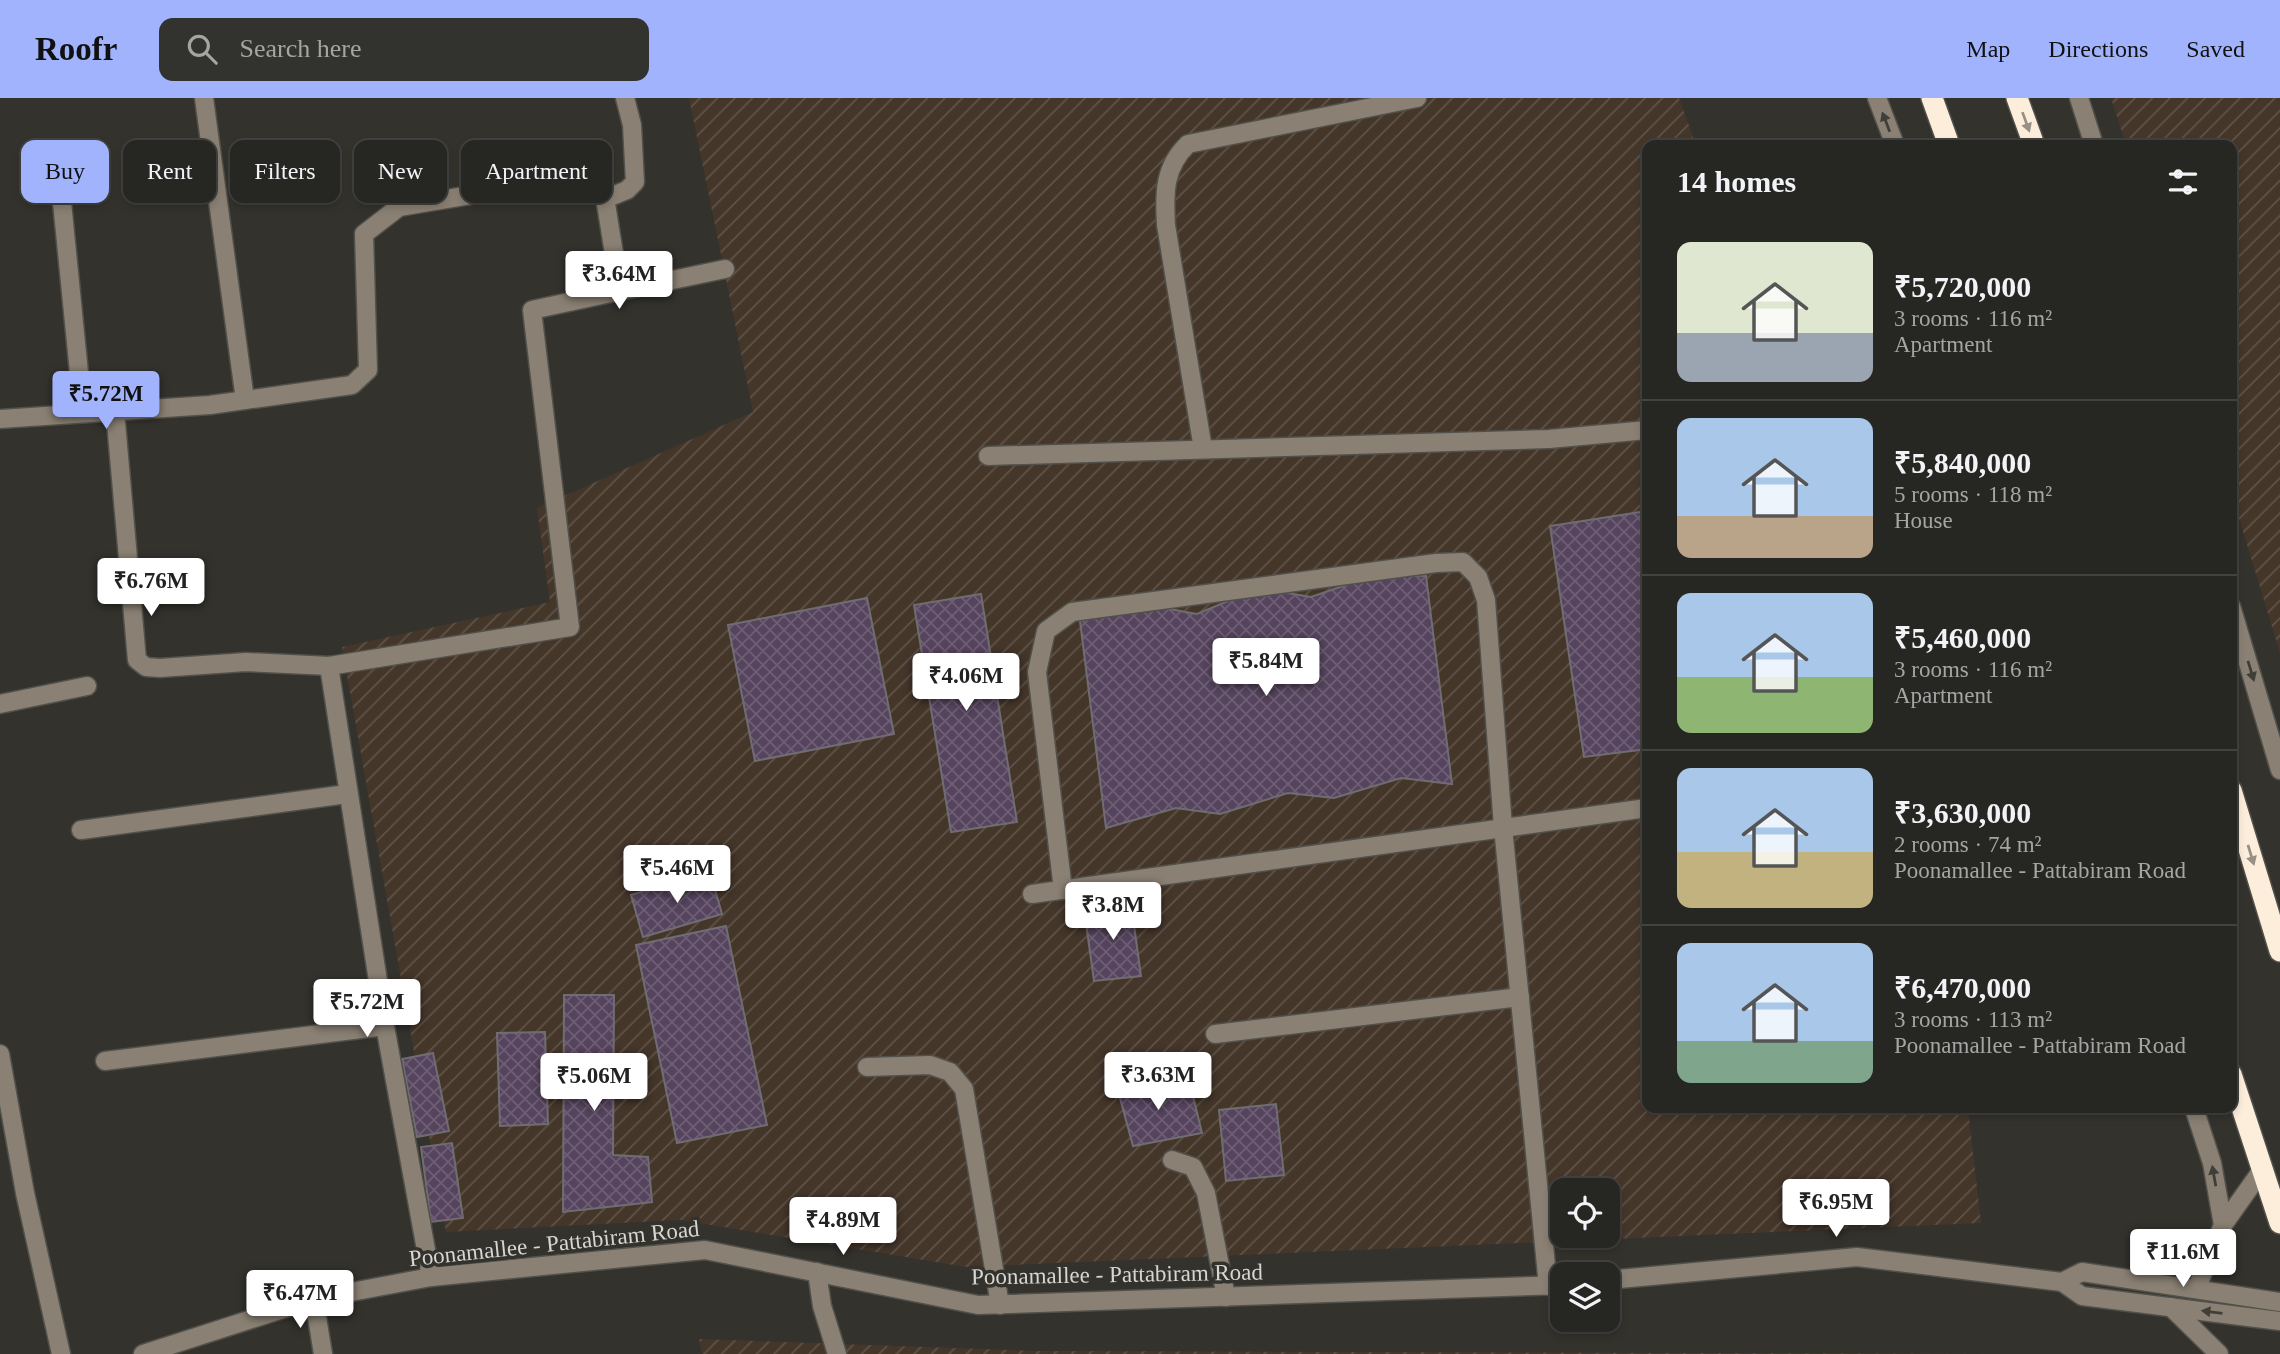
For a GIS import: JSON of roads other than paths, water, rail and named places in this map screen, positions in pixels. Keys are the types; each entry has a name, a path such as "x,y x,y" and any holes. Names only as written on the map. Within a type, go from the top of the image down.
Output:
{"highway":[{"path":"1932,98 1947,140"},
{"path":"2017,98 2032,140"},
{"path":"2237,809 2280,951"},
{"path":"2237,1093 2280,1223"}],"street":[{"path":"204,98 245,400"},
{"path":"612,196 627,190 635,182 632,125 625,98"},
{"path":"1203,449 1166,225 1164,188 1175,156 1188,144 1417,98"},
{"path":"1877,98 1893,140"},
{"path":"2079,98 2092,140"},
{"path":"0,419 245,400 352,385 369,370 363,234 399,207 461,197"},
{"path":"62,203 83,414"},
{"path":"606,203 620,291"},
{"path":"115,411 137,660 146,667 246,662 330,666 570,627 532,310 725,269"},
{"path":"988,456 1549,439 1642,430"},
{"path":"1063,890 1037,672 1046,631 1072,612 1436,563 1463,562 1478,577 1486,600 1503,827 1520,997 1552,1262"},
{"path":"2237,626 2280,769"},
{"path":"330,666 347,794 385,1026 431,1277"},
{"path":"0,704 87,686"},
{"path":"80,830 347,794"},
{"path":"1032,894 1642,809"},
{"path":"1215,1034 1520,997"},
{"path":"105,1061 385,1026"},
{"path":"0,1054 25,1193 61,1354"},
{"path":"867,1067 930,1065 950,1072 964,1089 1000,1305"},
{"path":"2196,1113 2211,1163 2223,1225"},
{"path":"1172,1160 1193,1167 1206,1193 1226,1297"},
{"path":"2197,1287 2223,1225 2262,1170"},
{"name":"Poonamallee - Pattabiram Road","path":"143,1354 314,1299 431,1277 705,1250 978,1306 1550,1286"},
{"path":"1620,1279 1857,1257 2062,1282 2082,1296 2280,1321"},
{"path":"817,1272 822,1306 837,1354"},
{"path":"2062,1282 2082,1272 2197,1287 2280,1302"},
{"path":"314,1299 323,1354"},
{"path":"2171,1307 2219,1354"}]}
